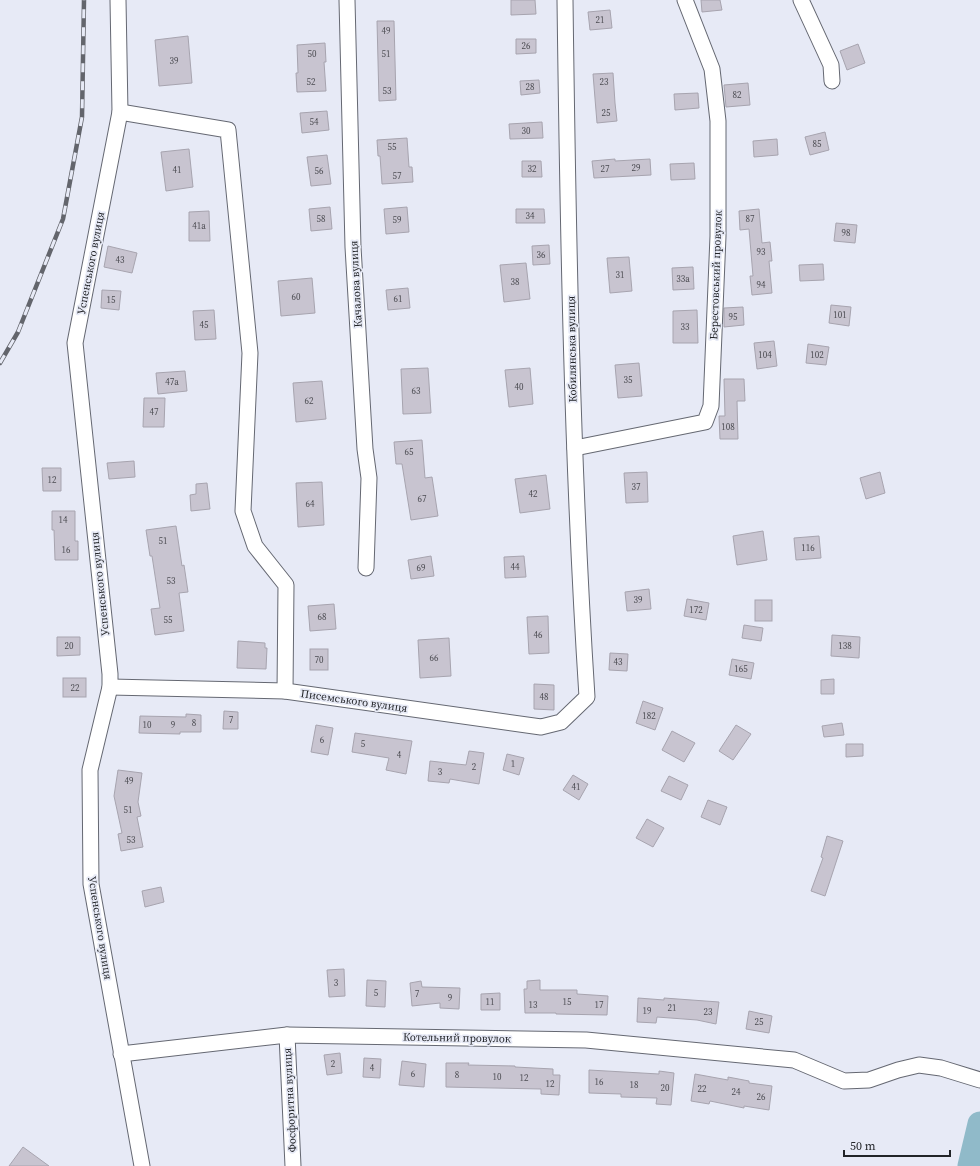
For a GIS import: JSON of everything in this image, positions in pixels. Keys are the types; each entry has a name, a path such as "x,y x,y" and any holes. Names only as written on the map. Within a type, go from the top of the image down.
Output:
{"street":[{"name":"Успенського вулиця","path":"118,0 120,112 75,343 110,674 110,686 90,770 91,884 142,1166"},
{"name":"Качалова вулиця","path":"348,0 353,247 365,449 369,478 366,568"},
{"name":"Кобилянська вулиця","path":"566,0 568,233 573,434 575,448 580,580 587,697"},
{"name":"Берестовський провулок","path":"575,448 704,422 711,406 718,236 718,121 712,69 685,0"},
{"path":"801,0 831,65 832,81"},
{"path":"120,112 228,130 250,353 242,511 255,546 286,585 285,691"},
{"name":"Писемського вулиця","path":"110,686 285,691 541,727 562,722 587,697"},
{"name":"Котельний провулок","path":"121,1054 287,1035 586,1040 794,1060 844,1081 869,1080 898,1070 919,1065 942,1068 978,1079"},
{"name":"Фосфоритна вулиця","path":"287,1035 293,1166"}],"building":[{"path":"511,0 535,0 536,14 511,15"},
{"path":"701,0 720,0 722,10 702,12"},
{"path":"610,10 612,28 590,30 588,12"},
{"path":"377,21 394,21 396,100 379,101"},
{"path":"188,36 192,83 159,86 155,40"},
{"path":"516,39 536,39 536,53 516,54"},
{"path":"325,43 326,62 324,62 326,91 297,92 297,45"},
{"path":"858,44 865,63 847,70 840,51"},
{"path":"613,73 617,121 597,123 593,74"},
{"path":"539,80 540,93 521,95 520,81"},
{"path":"748,83 750,105 726,107 724,85"},
{"path":"698,93 699,108 675,110 674,94"},
{"path":"327,111 329,130 302,133 300,113"},
{"path":"542,122 543,138 510,139 509,124"},
{"path":"825,132 829,150 810,155 805,137"},
{"path":"407,138 409,167 412,167 413,182 382,184 377,140"},
{"path":"777,139 778,155 754,157 753,141"},
{"path":"189,149 193,187 166,191 161,152"},
{"path":"327,155 331,184 311,186 307,157"},
{"path":"615,159 615,161 650,159 651,175 594,178 592,161"},
{"path":"522,161 541,161 542,177 522,177"},
{"path":"694,163 695,179 671,180 670,164"},
{"path":"330,207 332,229 311,231 309,209"},
{"path":"407,207 409,232 386,234 384,209"},
{"path":"516,209 544,209 545,223 516,223"},
{"path":"759,209 762,243 770,242 772,261 769,261 772,293 752,295 750,276 753,276 749,229 740,230 739,211"},
{"path":"209,211 210,241 189,241 189,212"},
{"path":"836,223 857,225 855,243 834,241"},
{"path":"549,245 550,264 533,265 532,246"},
{"path":"108,246 137,253 132,273 104,267"},
{"path":"629,257 632,291 610,293 607,258"},
{"path":"526,263 530,299 504,302 500,265"},
{"path":"823,264 824,280 800,281 799,265"},
{"path":"693,267 694,289 673,290 672,268"},
{"path":"312,278 315,313 281,316 278,281"},
{"path":"408,288 410,308 388,310 386,290"},
{"path":"102,290 121,291 119,310 101,308"},
{"path":"831,305 851,307 849,326 829,323"},
{"path":"743,307 744,325 724,327 724,308"},
{"path":"214,310 216,339 195,340 193,311"},
{"path":"697,310 698,343 673,343 673,311"},
{"path":"774,341 777,366 757,369 754,343"},
{"path":"808,344 829,347 826,365 806,363"},
{"path":"639,363 642,396 618,398 615,365"},
{"path":"428,368 431,413 403,414 401,369"},
{"path":"530,368 533,404 509,407 505,370"},
{"path":"185,371 187,391 158,394 156,373"},
{"path":"724,379 744,379 745,401 737,401 738,439 720,439 719,416 725,416"},
{"path":"322,381 326,419 296,422 293,383"},
{"path":"144,398 165,398 164,427 143,427"},
{"path":"422,440 425,478 432,477 438,516 411,520 402,464 396,464 394,442"},
{"path":"134,461 135,477 109,479 107,463"},
{"path":"42,468 61,468 61,491 43,491"},
{"path":"647,472 648,502 626,503 624,473"},
{"path":"880,472 885,493 866,499 860,478"},
{"path":"546,475 550,509 520,513 515,479"},
{"path":"322,482 324,525 298,527 296,483"},
{"path":"207,483 210,509 191,511 190,495 196,494 196,484"},
{"path":"52,511 75,511 75,541 78,541 78,560 55,560"},
{"path":"176,526 182,566 184,565 188,592 179,593 184,631 155,635 151,609 160,608 152,556 150,556 146,530"},
{"path":"763,531 767,560 737,565 733,536"},
{"path":"819,536 821,558 796,560 794,538"},
{"path":"431,556 434,576 411,579 408,560"},
{"path":"524,556 526,577 505,578 504,557"},
{"path":"649,589 651,609 627,611 625,592"},
{"path":"687,599 709,603 706,620 684,616"},
{"path":"755,600 772,600 772,621 755,621"},
{"path":"334,604 336,629 310,631 308,606"},
{"path":"548,616 549,653 529,654 527,617"},
{"path":"744,625 763,628 761,641 742,638"},
{"path":"832,635 860,637 859,658 831,656"},
{"path":"57,637 80,637 80,655 57,656"},
{"path":"449,638 451,676 420,678 418,640"},
{"path":"238,641 265,643 265,648 267,648 266,669 237,668"},
{"path":"310,649 328,649 328,670 310,670"},
{"path":"610,653 628,654 627,671 609,670"},
{"path":"732,659 754,663 751,679 729,675"},
{"path":"63,678 86,678 86,697 63,697"},
{"path":"834,679 834,694 821,694 821,680"},
{"path":"534,684 554,685 554,710 534,709"},
{"path":"643,701 663,708 655,730 636,723"},
{"path":"224,711 238,712 238,729 223,729"},
{"path":"186,714 201,715 201,732 180,732 180,734 139,733 140,716 186,717"},
{"path":"842,723 844,735 824,737 822,726"},
{"path":"316,725 333,728 328,755 311,752"},
{"path":"736,725 751,734 733,760 719,751"},
{"path":"672,731 695,743 684,762 662,750"},
{"path":"355,733 412,741 406,774 386,770 389,758 352,752"},
{"path":"846,744 863,744 863,756 846,757"},
{"path":"469,751 484,753 479,784 450,779 449,783 428,781 430,761 466,765"},
{"path":"507,754 524,758 519,775 503,770"},
{"path":"118,770 142,773 138,802 141,816 137,817 143,847 121,851 118,834 122,833 114,796"},
{"path":"573,775 588,784 579,800 563,790"},
{"path":"669,776 688,785 681,800 661,791"},
{"path":"708,800 727,807 720,825 701,817"},
{"path":"647,819 664,828 653,847 636,838"},
{"path":"827,836 843,841 825,896 811,891 823,858 821,857"},
{"path":"161,887 164,902 145,907 142,891"},
{"path":"344,969 345,996 329,997 327,970"},
{"path":"367,980 386,981 385,1007 366,1006"},
{"path":"540,980 540,990 577,990 577,994 608,996 607,1015 525,1013 524,989 527,989 527,981"},
{"path":"421,981 422,987 460,988 459,1009 440,1008 440,1003 412,1006 410,983"},
{"path":"500,993 500,1010 481,1010 481,994"},
{"path":"638,998 664,1000 664,998 719,1002 716,1024 697,1020 657,1017 656,1023 637,1022"},
{"path":"749,1011 772,1016 769,1033 746,1029"},
{"path":"340,1053 342,1073 327,1075 324,1055"},
{"path":"364,1058 381,1059 380,1078 363,1077"},
{"path":"402,1061 426,1064 424,1087 399,1085"},
{"path":"446,1063 469,1063 468,1065 515,1066 553,1069 553,1075 560,1075 559,1095 541,1094 541,1089 446,1087"},
{"path":"589,1070 659,1074 659,1071 674,1073 671,1105 656,1104 657,1098 621,1097 621,1094 589,1093"},
{"path":"695,1074 728,1080 728,1077 749,1081 749,1083 772,1086 769,1110 744,1106 744,1108 710,1101 709,1104 691,1101"},
{"path":"23,1147 49,1166 9,1166"}],"waterway":[{"path":"970,1166 980,1124"}],"railway":[{"path":"0,363 18,332 63,219 82,117 84,0"}]}
